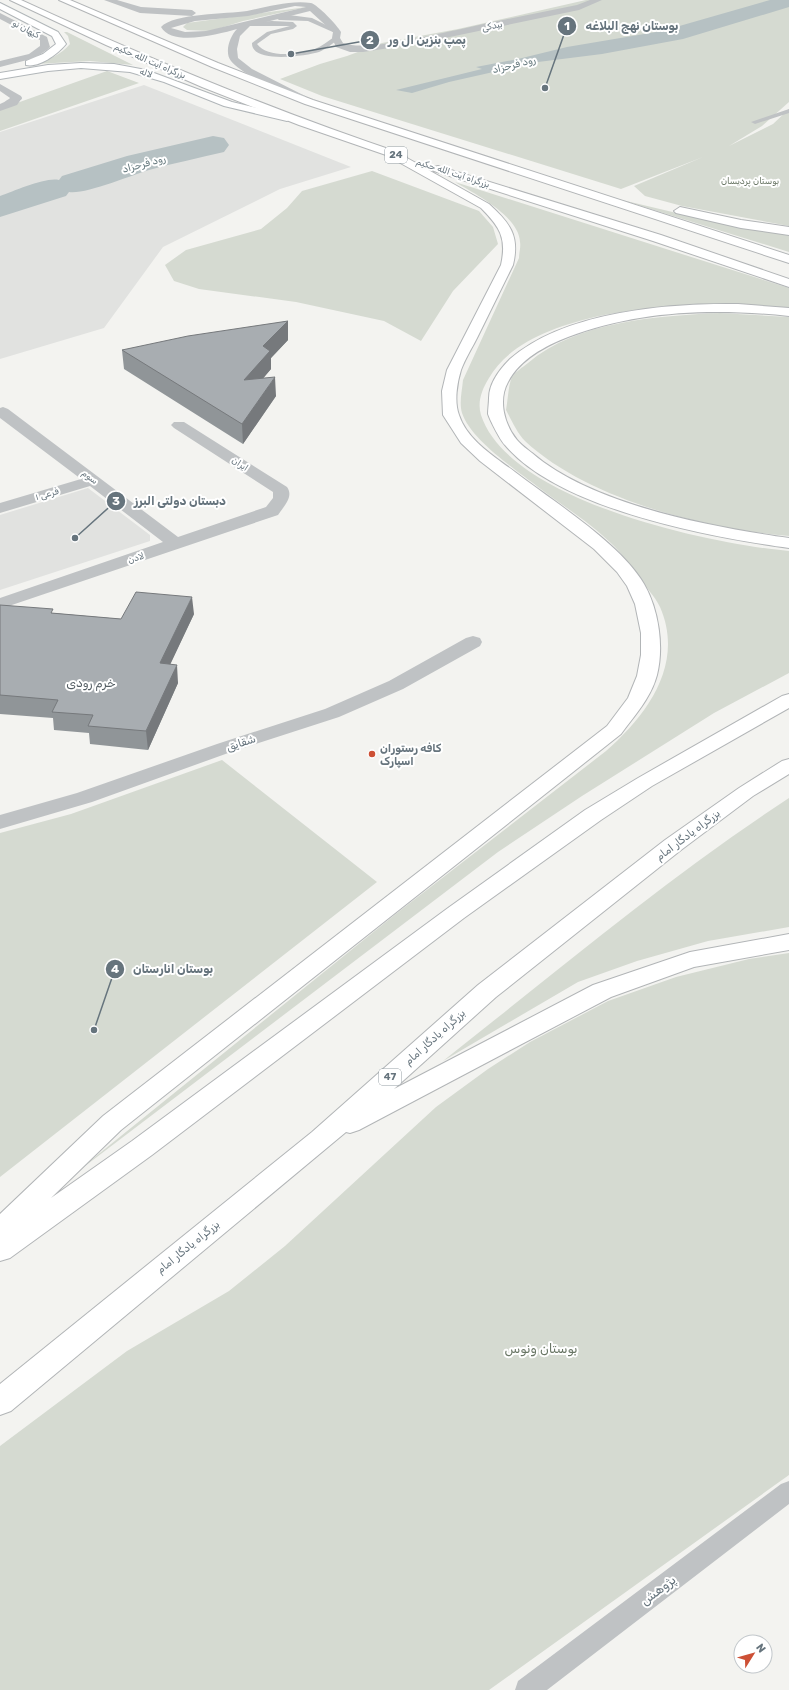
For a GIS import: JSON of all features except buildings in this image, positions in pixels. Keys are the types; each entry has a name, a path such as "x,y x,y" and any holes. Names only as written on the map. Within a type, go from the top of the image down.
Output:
{"main road":[{"name":"بزرگراه آیت الله حکیم","path":"14,0 130,54 287,118 656,238 789,283"},
{"name":"بزرگراه آیت الله حکیم","path":"63,0 215,65 309,102 789,259"},
{"path":"0,6 55,34 61,44 56,51 44,58 0,69"},
{"name":"لاله","path":"0,76 65,66 118,67 145,73 228,104 287,118"},
{"path":"0,1231 112,1123 614,730 637,699 647,676 650,655 650,633 644,604 636,585 623,568 600,545 486,458 466,440 451,415 450,391 454,370 507,265 511,251 510,238 497,217 485,206 388,152"},
{"path":"530,175 702,216 789,231"},
{"path":"789,312 731,308 653,312 588,326 554,338 517,359 504,373 495,393 496,414 506,436 524,456 550,473 586,492 662,519 716,532 789,543"},
{"path":"0,1250 142,1148 456,913 587,819 645,782 789,700"},
{"name":"بزرگراه یادگار امام","path":"0,1402 321,1139 487,991 679,841 746,792 789,765"},
{"path":"321,1139 602,991 690,960 789,942"}],"street":[{"path":"108,0 126,7 166,12 212,12 275,8 287,0"},
{"name":"بیدکی","path":"311,7 333,26 339,45 346,48 363,49 446,36 579,7 598,0"},
{"path":"98,2 118,9 156,15 223,17"},
{"path":"260,3 275,8"},
{"path":"302,4 311,7 268,19 194,35 180,35 166,29 166,27 170,25 183,21 223,17 302,4"},
{"name":"کیهان نو","path":"0,16 44,39 45,47 32,56 0,64"},
{"path":"247,24 236,35 232,48 234,59 267,81 309,102"},
{"path":"0,87 17,98 13,103 0,108"},
{"name":"سوم","path":"1,413 94,480 176,544"},
{"name":"ایران","path":"179,425 281,490 281,498 272,511"},
{"name":"فرعی ۱","path":"0,508 94,480"},
{"name":"لادن","path":"0,604 272,511"},
{"name":"شقایق","path":"0,822 56,807 116,788 223,748 348,707 422,672 473,642"}],"lane":[{"path":"247,24 293,24 294,26 291,28 270,33 254,44 259,50 266,54 275,55 314,51 325,46 337,35 302,16 268,19"},
{"path":"755,122 789,111"},
{"name":"پژوهش","path":"527,1690 789,1491"}],"shaded area":[{"path":"144,85 351,167 280,189 163,247 104,328 0,359 0,132"},
{"path":"88,488 150,535 150,541 0,590 0,515"}],"green space":[{"name":"بوستان پردیسان","path":"586,0 789,0 789,102 762,126 729,146 773,124 789,109 789,226 682,206 645,196 634,186 703,157 621,189 322,96 280,79 382,43 458,29"},
{"path":"307,7 243,21 211,31 187,30 183,27 187,23"},
{"path":"64,32 67,32 133,65 90,61 36,64 59,54 70,44 68,36"},
{"path":"107,71 139,83 0,131 0,109"},
{"path":"372,171 479,211 493,227 498,244 453,291 421,341 384,321 296,302 199,289 174,281 165,265 186,250 261,229 287,208 302,191"},
{"path":"455,182 789,288 789,308 716,304 672,306 626,311 583,320 543,334 511,353 489,378 482,391 480,410 481,415 499,445 530,472 570,494 616,513 664,528 754,547 789,551 789,673 714,713 582,796 498,852 64,1182 397,913 606,751 621,737 648,705 658,687 665,668 668,648 667,628 660,607 655,599 614,546 587,523 495,454 475,434 462,413 461,401 463,380 519,258 520,244 518,232 504,215 484,199"},
{"path":"622,200 723,224 789,235 789,252"},
{"path":"719,313 789,317 789,536 721,526 685,518 649,508 614,495 581,479 551,461 525,441 506,410 513,375 548,349 570,338 619,323 670,316"},
{"path":"222,760 377,882 0,1177 0,833 71,814"},
{"path":"789,798 789,927 708,941 637,961 578,982 443,1061 656,892 744,828"},
{"name":"بوستان ونوس","path":"789,953 789,1475 489,1690 0,1690 0,1446 127,1351 229,1291 285,1246 436,1107 488,1069 530,1042 608,1001 676,977 749,959"}],"water":[{"path":"770,0 789,0 789,7 683,39 602,54 538,62 449,82 412,93 396,90 482,69 476,67 518,59 567,47 662,31"}],"waterway":[{"name":"رود فرحزاد","path":"74,183 138,163 213,145"},
{"name":"رود فرحزاد","path":"0,207 54,189"}],"place":[{"name":"پمپ بنزین ال ور","path":"291,54"},
{"name":"بوستان نهج البلاغه","path":"545,88"},
{"name":"دبستان دولتی البرز","path":"75,538"},
{"name":"کافه رستوران اسپارک","path":"372,754"},
{"name":"بوستان انارستان","path":"94,1030"}],"district":[{"name":"خرم رودی","path":"91,683"}]}
